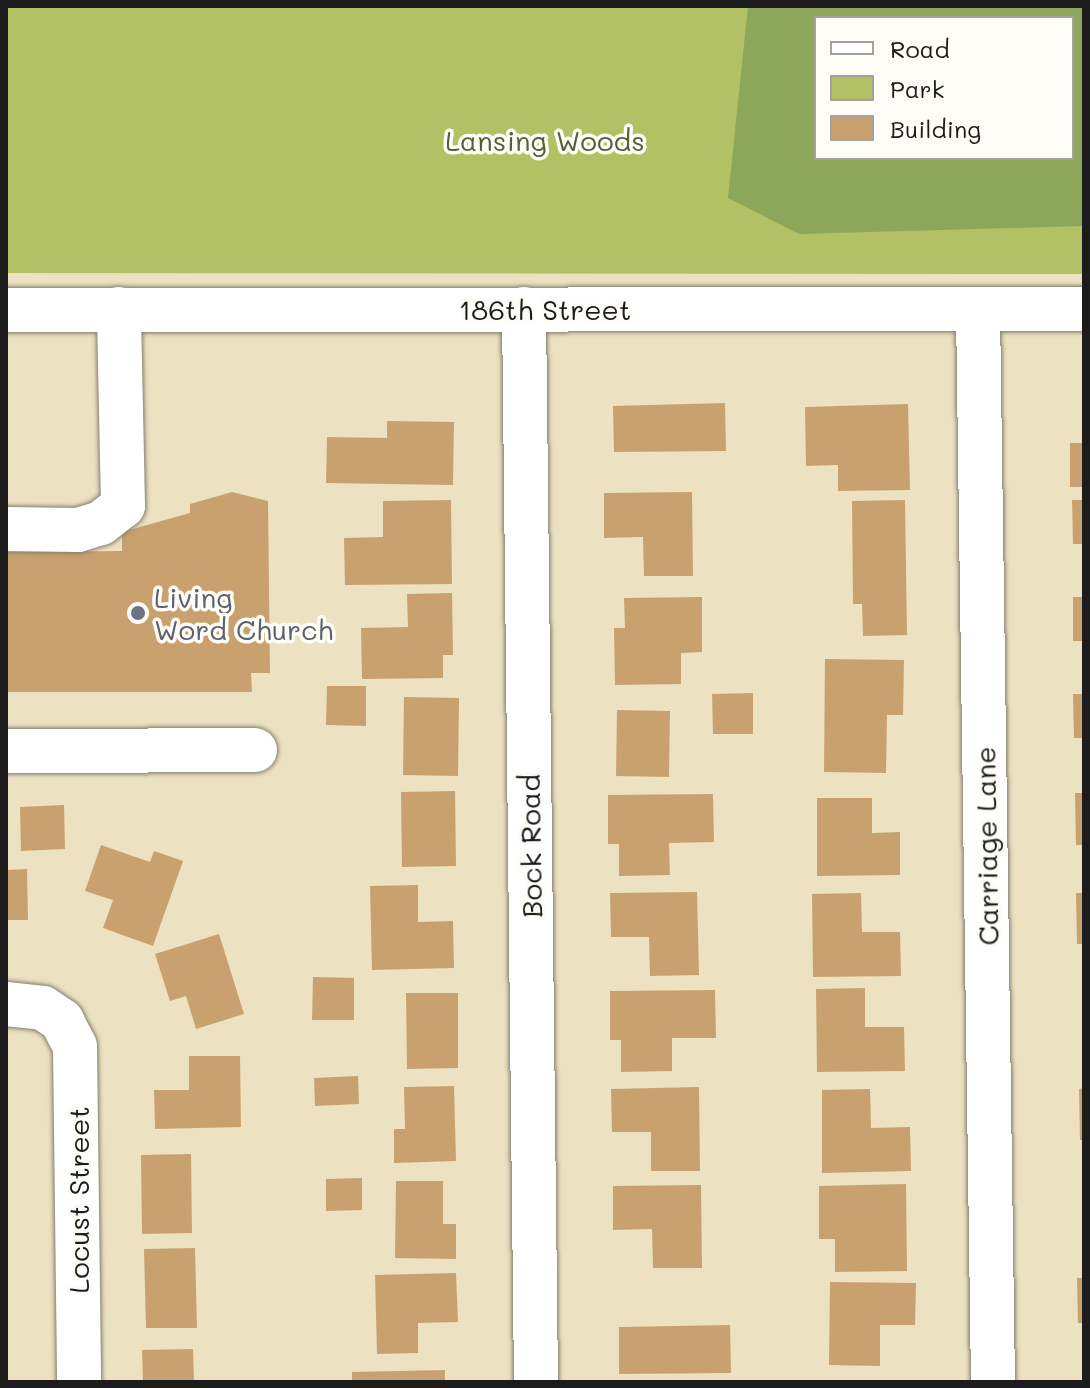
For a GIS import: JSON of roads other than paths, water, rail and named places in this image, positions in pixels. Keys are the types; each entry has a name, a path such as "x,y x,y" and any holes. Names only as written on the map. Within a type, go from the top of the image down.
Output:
{"street":[{"path":"6,529 78,530 101,523 123,506 119,309"},
{"name":"Bock Road","path":"524,309 536,1382"},
{"name":"Carriage Lane","path":"978,309 993,1382"},
{"name":"186th Street","path":"6,310 1084,309"},
{"path":"6,751 255,750"},
{"name":"Locust Street","path":"6,1004 43,1008 62,1021 78,1073 79,1382"}],"place":[{"name":"Living Word Church","path":"138,613"}],"park label":[{"name":"Lansing Woods","path":"545,140"}]}
